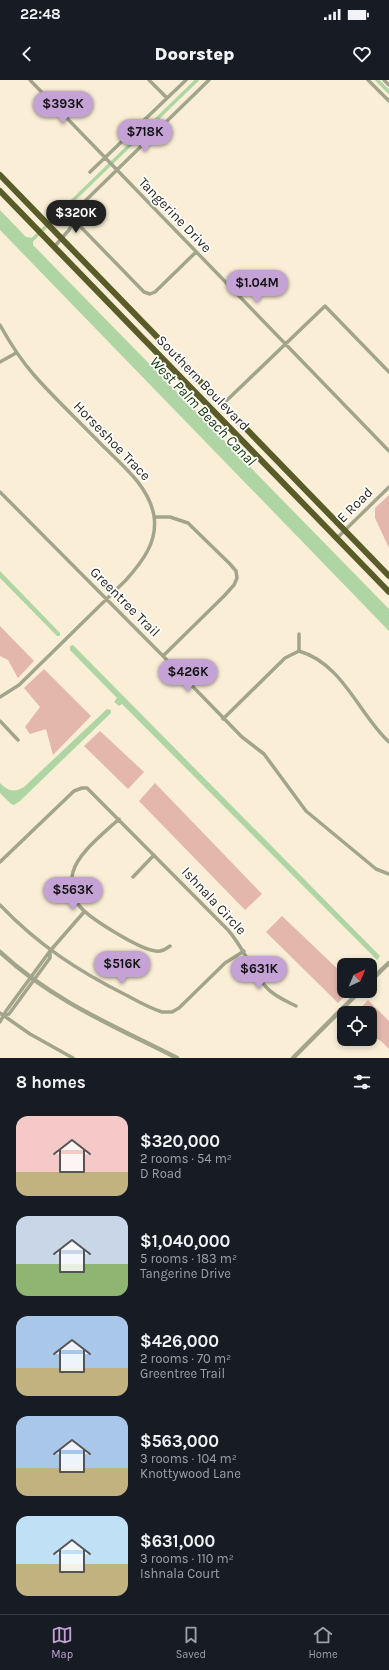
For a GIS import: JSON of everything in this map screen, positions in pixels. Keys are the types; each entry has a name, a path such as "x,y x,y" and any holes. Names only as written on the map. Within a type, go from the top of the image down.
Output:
{"highway":[{"name":"Southern Boulevard","path":"0,174 389,576"},
{"name":"Southern Boulevard","path":"0,190 389,592"}],"street":[{"name":"Tangerine Drive","path":"30,80 389,451"},
{"path":"149,80 167,98"},
{"path":"90,172 106,159 186,80"},
{"path":"54,247 69,230 81,205 115,169 209,80"},
{"path":"368,80 389,101"},
{"path":"384,80 389,85"},
{"path":"74,220 144,292 150,294 155,292 196,252"},
{"path":"223,404 325,306 389,372"},
{"name":"Horseshoe Trace","path":"0,325 16,353 60,403 136,480 150,502 154,517 153,540 141,563 107,599 19,685 0,697"},
{"path":"0,362 16,353"},
{"name":"E Road","path":"337,538 389,487"},
{"name":"Greentree Trail","path":"0,492 163,656 223,719 242,737 264,754 306,811 376,869 389,874"},
{"path":"154,517 170,517 188,523 216,548 236,571 237,578 234,585 224,596 163,656"},
{"path":"299,634 299,651"},
{"path":"223,719 285,658 299,651 308,654 326,666 347,686 369,720 389,742"},
{"path":"0,721 18,740"},
{"name":"Ishnala Circle","path":"0,862 74,791 79,788 84,788 89,790 228,930 244,951 225,963 179,1008 167,1013 157,1010 92,978 50,950 26,931 0,905"},
{"path":"118,819 81,856 75,866 71,883 75,899 84,912 117,933 149,950 161,951 170,946"},
{"path":"133,877 154,856"},
{"path":"55,883 71,883"},
{"path":"0,1022 6,1011 32,979 50,950 84,912"},
{"path":"244,951 266,988 275,995 296,1006"},
{"path":"0,952 32,979 54,994 85,1012 177,1058"},
{"path":"377,975 389,963"},
{"path":"293,1058 353,998"},
{"path":"0,1013 30,1034 73,1058"}],"shaded area":[{"path":"0,210 26,237 33,238 33,245 389,609 389,631 0,230"},
{"path":"389,495 389,548 375,518 375,508"},
{"path":"0,571 60,633 60,636 57,636 0,578"},
{"path":"0,626 34,661 18,678 8,660 0,656"},
{"path":"73,645 380,956 377,960 377,958 375,958 122,704 119,706 114,702 117,698 70,650 70,646"},
{"path":"44,669 91,716 53,755 46,729 30,734 25,727 40,707 24,688"},
{"path":"107,709 111,710 111,713 20,801 14,805 11,804 0,793 0,783 11,790 17,790 24,787"},
{"path":"100,731 144,772 128,789 84,746"},
{"path":"155,783 262,894 245,910 139,801"},
{"path":"282,916 337,968 337,998 343,998 338,1003 266,932"},
{"path":"368,1000 374,1006 362,1006"},
{"path":"377,1009 389,1021 389,1049 377,1039"}],"waterway":[{"path":"31,241 197,80"},
{"path":"377,80 389,92"}],"water label":[{"name":"West Palm Beach Canal","path":"203,411"}]}
